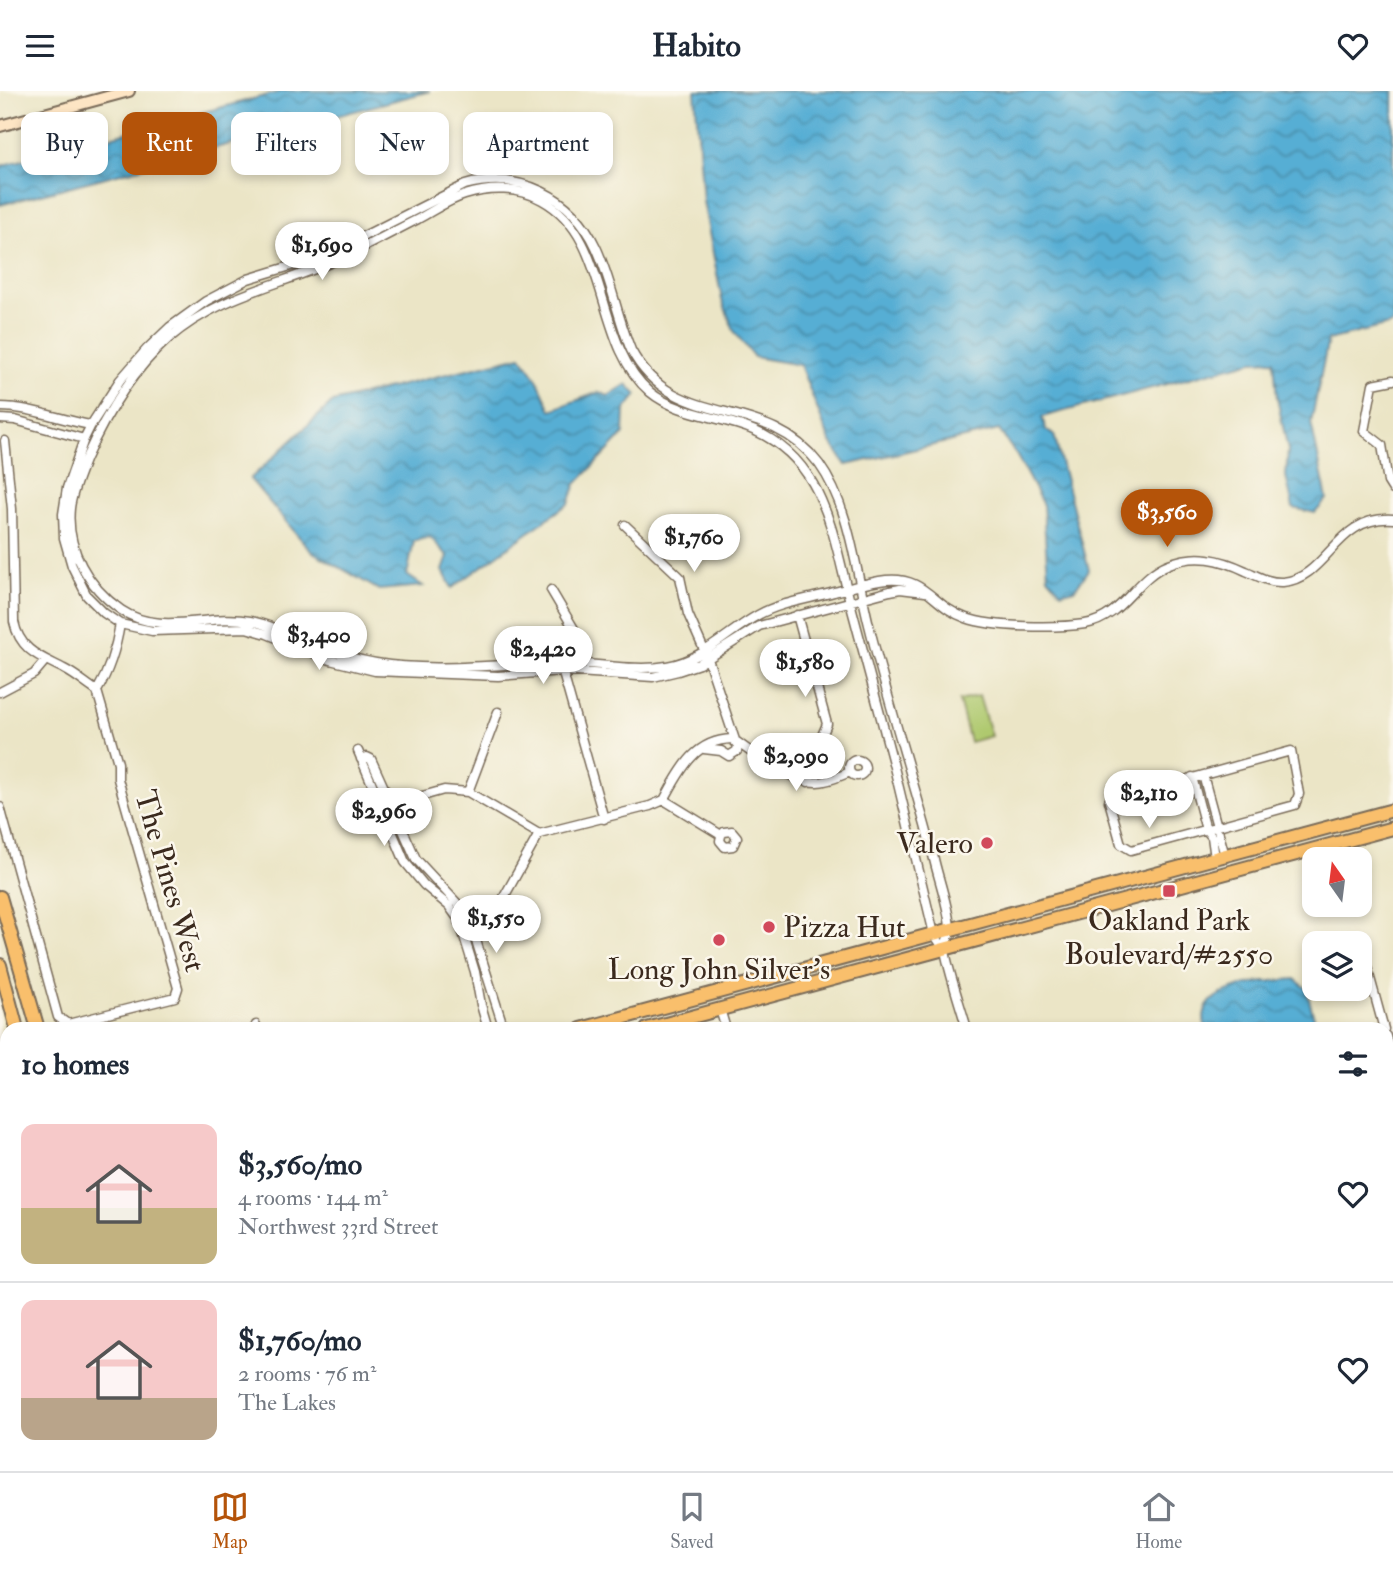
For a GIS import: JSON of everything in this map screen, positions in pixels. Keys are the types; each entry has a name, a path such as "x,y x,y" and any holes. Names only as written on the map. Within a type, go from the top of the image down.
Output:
{"main road":[{"path":"607,1022 1393,810"},
{"path":"673,1022 1393,828"},
{"path":"1228,873 1232,860 1242,851"},
{"path":"1208,878 1220,870 1220,857"},
{"path":"0,897 36,1022"},
{"path":"0,965 15,1022"},
{"path":"720,1009 724,997 733,988"},
{"path":"691,1017 712,994"}],"street":[{"path":"0,126 129,91"},
{"path":"365,665 330,660 246,628 152,631 120,624 89,599 72,566 64,538 63,515 67,488 83,439 120,380 170,327 214,296 248,279 337,250 465,185 488,180 513,181 550,195 571,211 588,233 598,254 631,350 638,363 656,383 685,401 740,414 770,425 799,444 818,463 836,496 884,686 924,819 951,929 944,949"},
{"path":"965,1022 944,949 934,934 847,589 825,508 812,479 794,457 774,440 750,428 682,409 653,394 638,379 625,358 587,253 564,217 544,201 532,195 495,189 455,199 343,258 267,284 210,309 162,344 119,398 88,453 69,510 79,561 91,582 124,613 158,623 176,624 213,619 249,620 375,671 463,670 498,676 561,667 653,677 686,669 768,610 847,589 860,585 895,579 921,586 951,611 977,621 1041,625 1092,623 1106,618 1145,580 1170,563 1197,558 1217,559 1269,581 1292,581 1307,572 1356,527 1372,519 1393,519"},
{"path":"1393,380 1373,384 1364,431 1382,445 1388,482 1393,490"},
{"path":"0,407 24,408 91,425"},
{"path":"0,419 15,420 83,439"},
{"path":"5,441 12,509 14,622 17,637 45,661 65,670 97,691 108,672 116,649 120,624"},
{"path":"625,525 680,577 688,614 707,655 728,721 732,743 729,757 721,751 708,748 698,750"},
{"path":"707,655 759,625 900,589 920,590 931,595"},
{"path":"551,590 580,639"},
{"path":"797,615 827,724 808,782"},
{"path":"0,692 34,674 45,661"},
{"path":"561,667 604,818"},
{"name":"The Pines West","path":"76,1022 175,997 178,988 118,779 118,763 97,691"},
{"path":"468,792 498,712"},
{"path":"408,800 444,790 468,792 539,834 650,806 664,800 685,762 698,750 732,743"},
{"path":"721,751 720,745 732,743 808,782 826,781 850,772"},
{"path":"1291,751 1298,794 1295,805 1131,850 1121,844 1109,801 1203,775 1291,751"},
{"path":"486,1022 475,972 458,917 424,885 405,862 359,755 371,759 416,859 433,880 467,912 502,1022"},
{"path":"1203,775 1217,827 1220,857"},
{"path":"1192,778 1206,830 1212,837 1220,857"},
{"path":"664,800 721,835"},
{"name":"The Pines West","path":"0,807 58,1017 65,1022"},
{"path":"504,897 539,834"},
{"path":"442,901 449,893"},
{"path":"458,917 467,912"},
{"path":"1372,985 1382,1022"},
{"path":"720,1009 724,1022"}],"green space":[{"path":"979,696 991,736 970,742 959,701"}],"water":[{"path":"283,91 430,91 341,115 341,112 231,112 231,144 217,147 217,112 204,112"},
{"path":"695,91 1393,91 1393,324 1328,340 1311,423 1327,499 1315,513 1293,508 1286,476 1288,450 1277,398 1274,360 1253,361 1042,417 1046,430 1054,435 1089,570 1074,590 1061,592 1048,577 1043,505 1017,456 999,430 846,465 830,441 800,365 754,357 734,331 722,300 703,201"},
{"path":"122,134 122,173 0,205 0,166 21,160 21,175 108,175 108,137"},
{"path":"521,356 536,377 551,410 599,392 608,396 627,384 637,395 625,410 624,434 576,484 569,503 452,588 443,571 448,556 430,537 414,541 407,575 423,586 379,590 311,551 250,479 333,402"},
{"path":"1295,979 1302,985 1302,1001 1309,1001 1315,1022 1205,1022 1204,1014 1210,1003 1220,994 1251,984"}],"place":[{"name":"Valero","path":"987,843"},
{"name":"Oakland Park Boulevard/#2550","path":"1169,891"},
{"name":"Pizza Hut","path":"769,927"},
{"name":"Long John Silver's","path":"719,940"}]}
